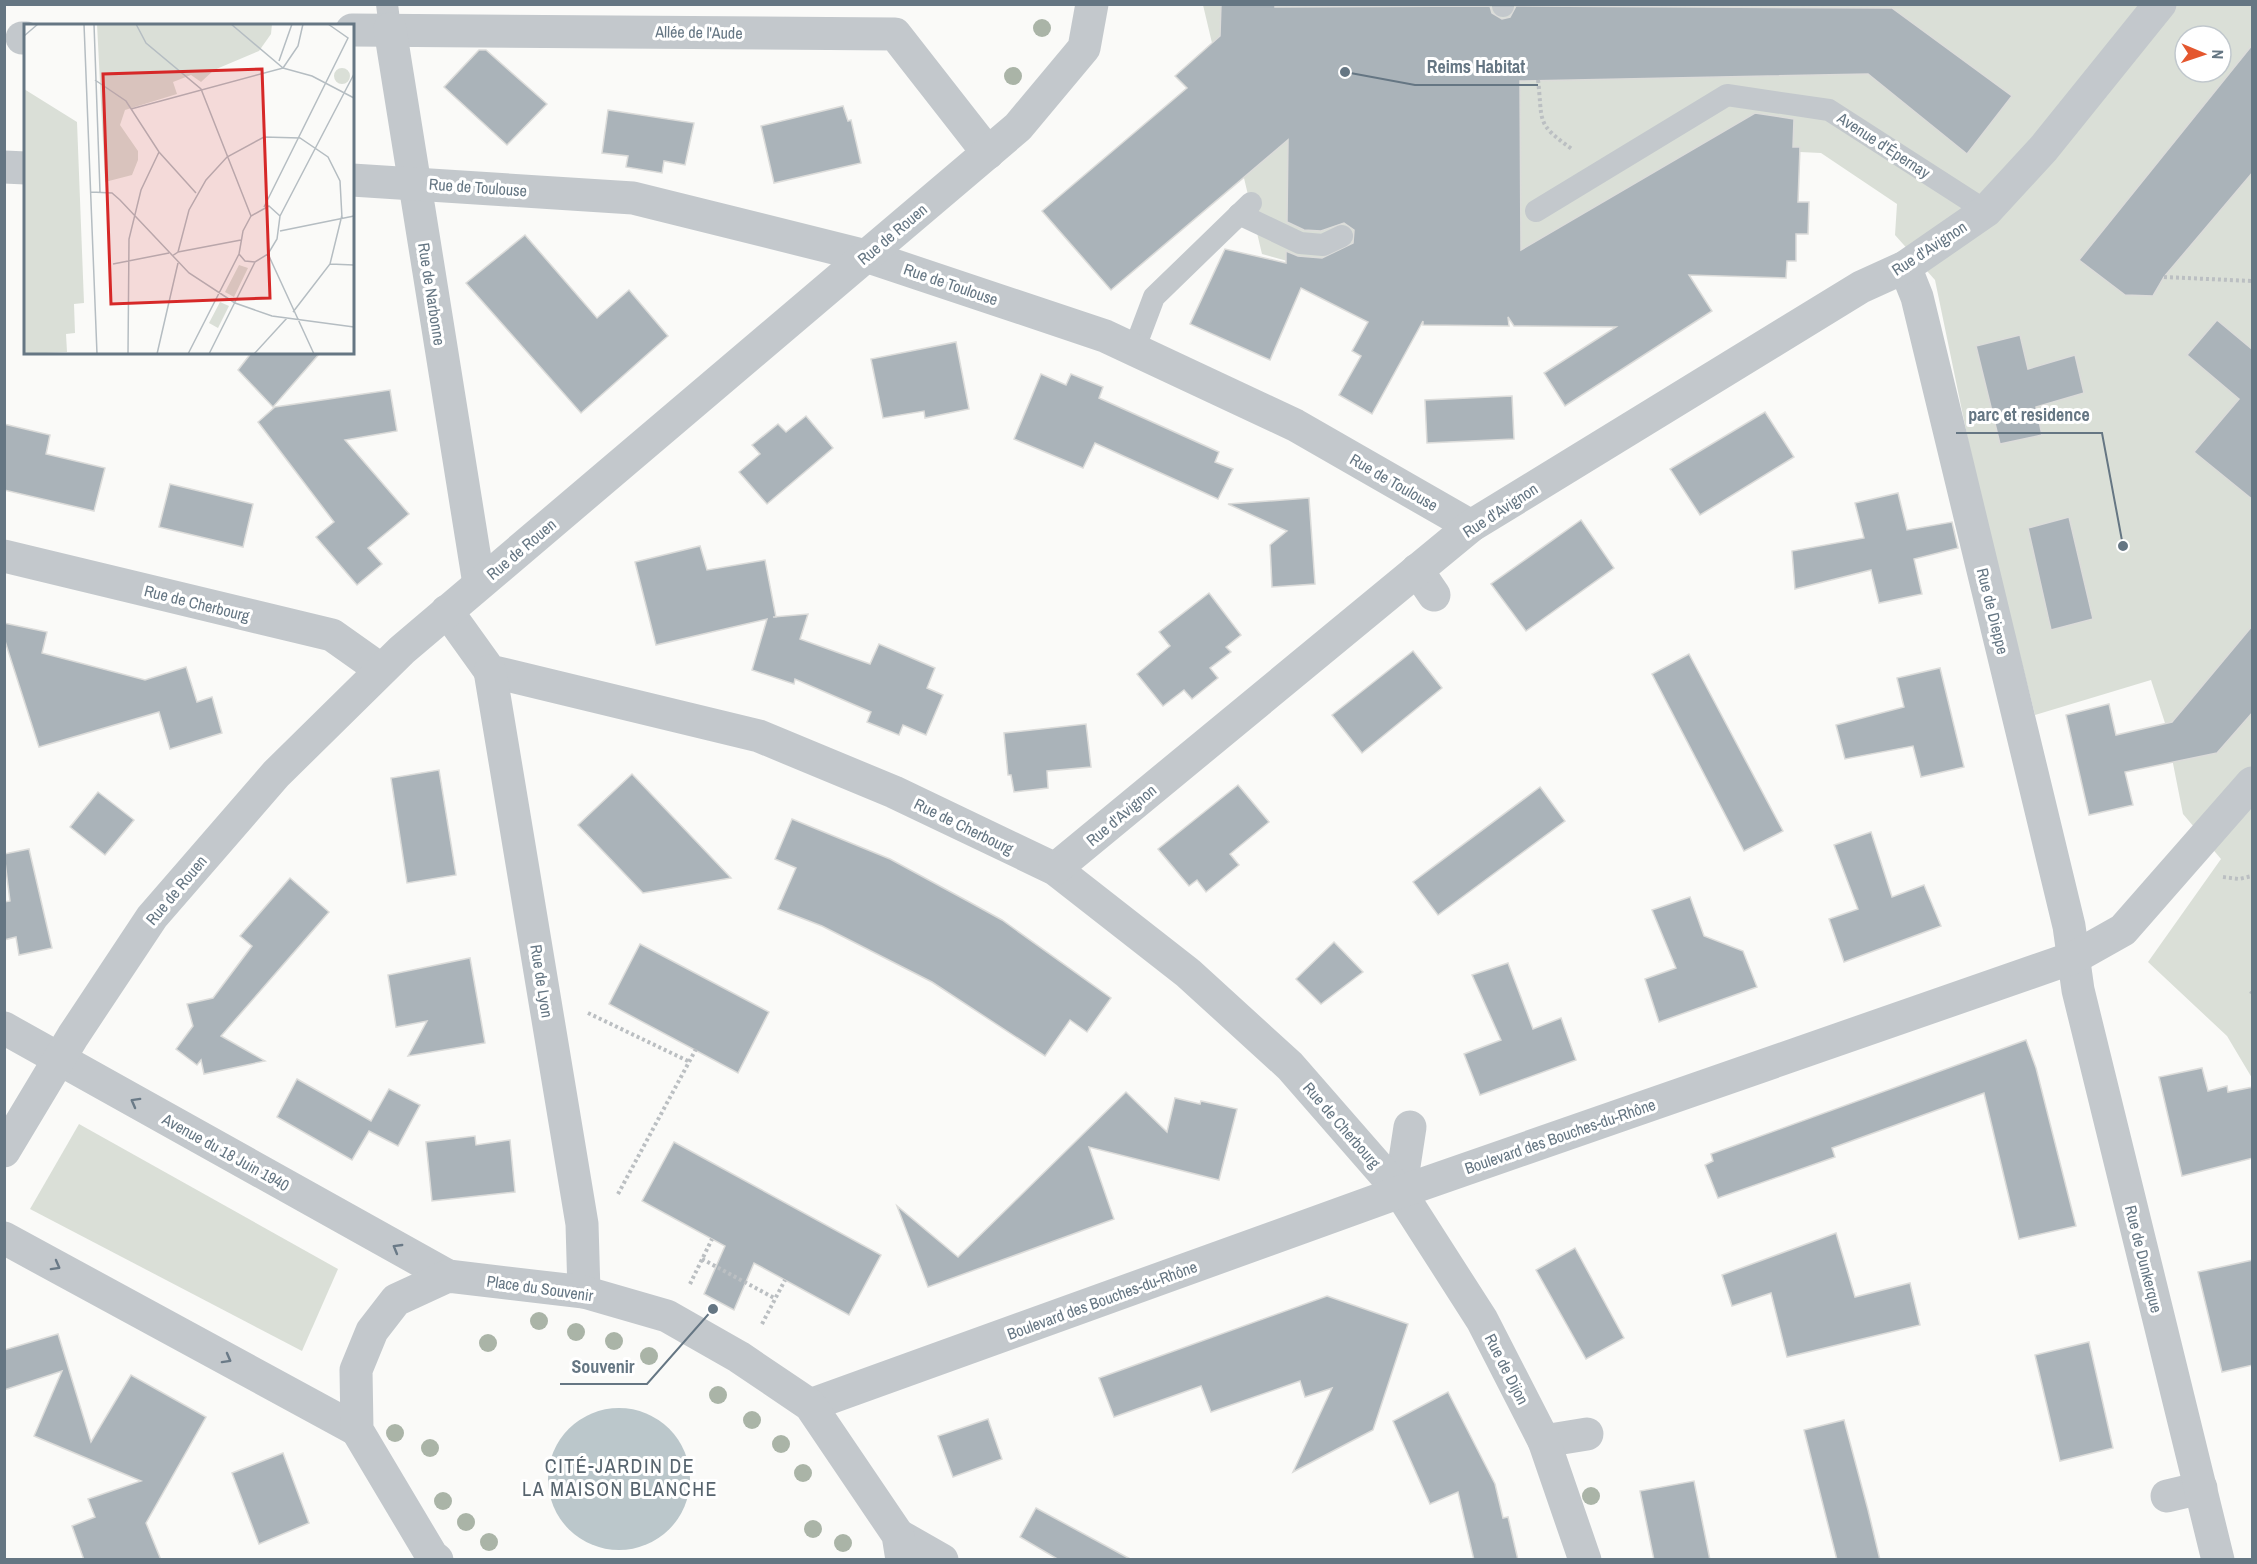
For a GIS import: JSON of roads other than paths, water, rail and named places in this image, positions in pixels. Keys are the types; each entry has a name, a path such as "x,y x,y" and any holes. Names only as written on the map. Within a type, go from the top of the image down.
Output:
{"street":[{"name":"Rue de Rouen","path":"4,1151 59,1059 152,917 276,774 380,669 1018,127 1084,48 1092,4"},
{"path":"1986,211 2044,148 2160,4"},
{"name":"Allée de l'Aude","path":"354,29 388,17 895,34 988,153"},
{"name":"Rue de Narbonne","path":"388,17 479,584"},
{"path":"4,167 24,168"},
{"name":"Rue de Toulouse","path":"354,180 413,182 633,198 866,256 1104,336 1295,425 1472,526"},
{"name":"Rue d'Avignon","path":"1055,869 1426,582 1472,526 1851,293 1905,267 1986,211"},
{"name":"Rue de Dieppe","path":"1905,267 1917,297 2075,957"},
{"name":"Rue de Cherbourg","path":"4,556 332,635 380,669"},
{"path":"447,611 490,672"},
{"name":"Rue de Cherbourg","path":"490,672 759,736 894,792 1055,869 1188,973 1290,1066 1400,1192"},
{"name":"Rue de Lyon","path":"490,672 580,1214 584,1292"},
{"name":"Boulevard des Bouches-du-Rhône","path":"810,1405 1400,1192 2075,957 2123,930 2253,783"},
{"name":"Rue de Dunkerque","path":"2075,957 2078,990 2218,1560"},
{"name":"Avenue du 18 Juin 1940","path":"4,1028 448,1276"},
{"path":"1400,1192 1410,1127"},
{"name":"Rue de Dijon","path":"1400,1192 1482,1320 1544,1441 1585,1560"},
{"path":"4,1238 357,1430"},
{"path":"431,1558 357,1430 356,1370 372,1331 396,1300 448,1276"},
{"name":"Place du Souvenir","path":"448,1276 584,1292 672,1319 744,1360 810,1405 900,1547"},
{"path":"1544,1441 1587,1434"},
{"path":"2167,1496 2201,1488"},
{"path":"900,1547 942,1560"}],"lane":[{"name":"Avenue d'Épernay","path":"1536,211 1727,95 1829,110 1986,211"},
{"path":"1134,350 1154,297 1245,208 1300,243 1323,245 1342,236"}],"place":[{"name":"Reims Habitat","path":"1345,72"},
{"name":"parc et residence","path":"2123,546"},
{"name":"Souvenir","path":"713,1309"}],"district":[{"name":"CITÉ-JARDIN DE LA MAISON BLANCHE","path":"620,1478"}]}
